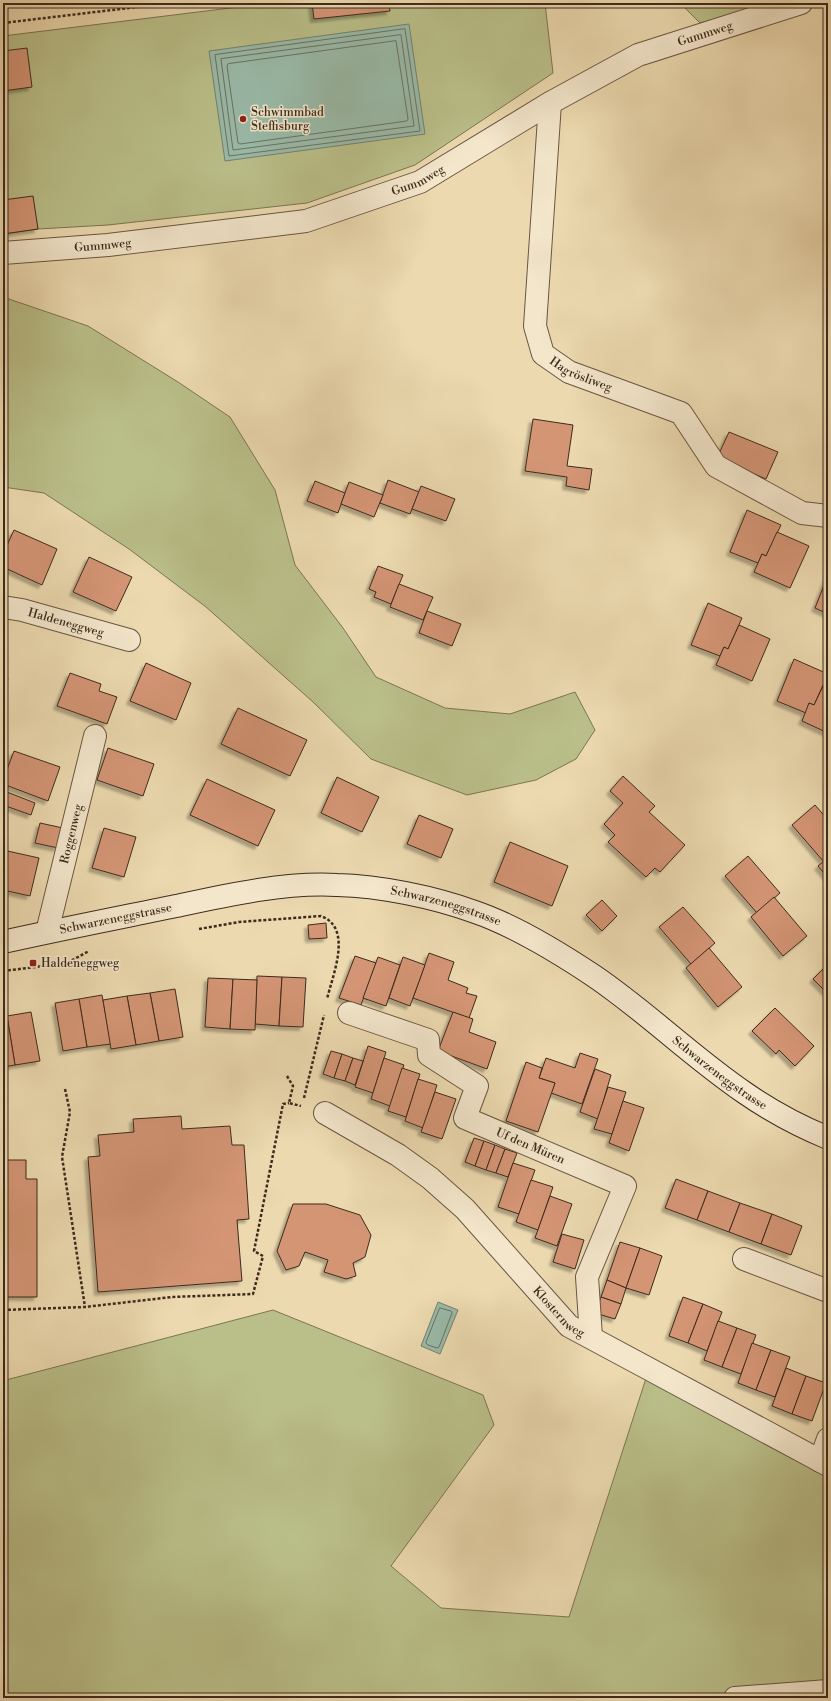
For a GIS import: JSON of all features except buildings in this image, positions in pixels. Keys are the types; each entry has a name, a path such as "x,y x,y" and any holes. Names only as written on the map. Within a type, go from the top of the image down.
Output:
{"street":[{"name":"Gummweg","path":"3,252 108,245 306,221 420,182 550,104 638,55 801,3"},
{"name":"Hagrösliweg","path":"550,104 535,326 543,354 569,372 681,413 716,466 802,513 828,516"},
{"name":"Haldeneggweg","path":"3,607 22,610 129,640"},
{"name":"Roggenweg","path":"47,932 95,736"},
{"name":"Schwarzeneggstrasse","path":"3,942 219,897 291,886 337,884 380,889 434,900 476,912 535,939 594,976 627,1000 744,1093 785,1118 828,1138"},
{"name":"Uf den Müren","path":"349,1013 428,1040 429,1056 477,1086 465,1118 625,1186 587,1277 591,1337"},
{"name":"Klosternweg","path":"325,1113 398,1155 430,1178 465,1209 570,1326 824,1463"},
{"path":"744,1259 828,1292"},
{"path":"824,1463 828,1439"},
{"path":"735,1698 828,1692"}],"path":[{"path":"3,23 171,3"},
{"path":"194,930 239,922 321,916 326,918 335,925 338,936 339,950 326,1005"},
{"path":"3,971 67,963 89,951"},
{"path":"302,1106 324,1013"},
{"path":"287,1076 293,1086 289,1103"},
{"path":"65,1089 70,1112 62,1157 85,1307"},
{"path":"3,1310 85,1307 172,1297 253,1294 263,1256 254,1251 283,1104 289,1103 325,1113"}],"green space":[{"name":"Schwimmbad Steffisburg","path":"271,3 545,3 553,73 415,165 307,203 108,225 38,229 3,234 3,36"},
{"path":"680,3 772,3 700,23"},
{"path":"3,297 88,326 178,382 230,417 275,490 295,565 343,628 376,677 445,708 510,714 575,692 595,730 576,759 536,780 467,795 371,759 313,702 206,607 129,549 44,493 3,487"},
{"path":"273,1310 483,1395 494,1425 391,1566 441,1608 569,1617 649,1369 828,1465 828,1698 3,1698 3,1388 6,1380"}],"water":[{"path":"409,24 425,134 225,161 209,51"},
{"path":"438,1302 458,1310 440,1354 421,1346"}],"place":[{"name":"Schwimmbad Steffisburg","path":"243,119"},
{"name":"Haldeneggweg","path":"33,963"}]}
